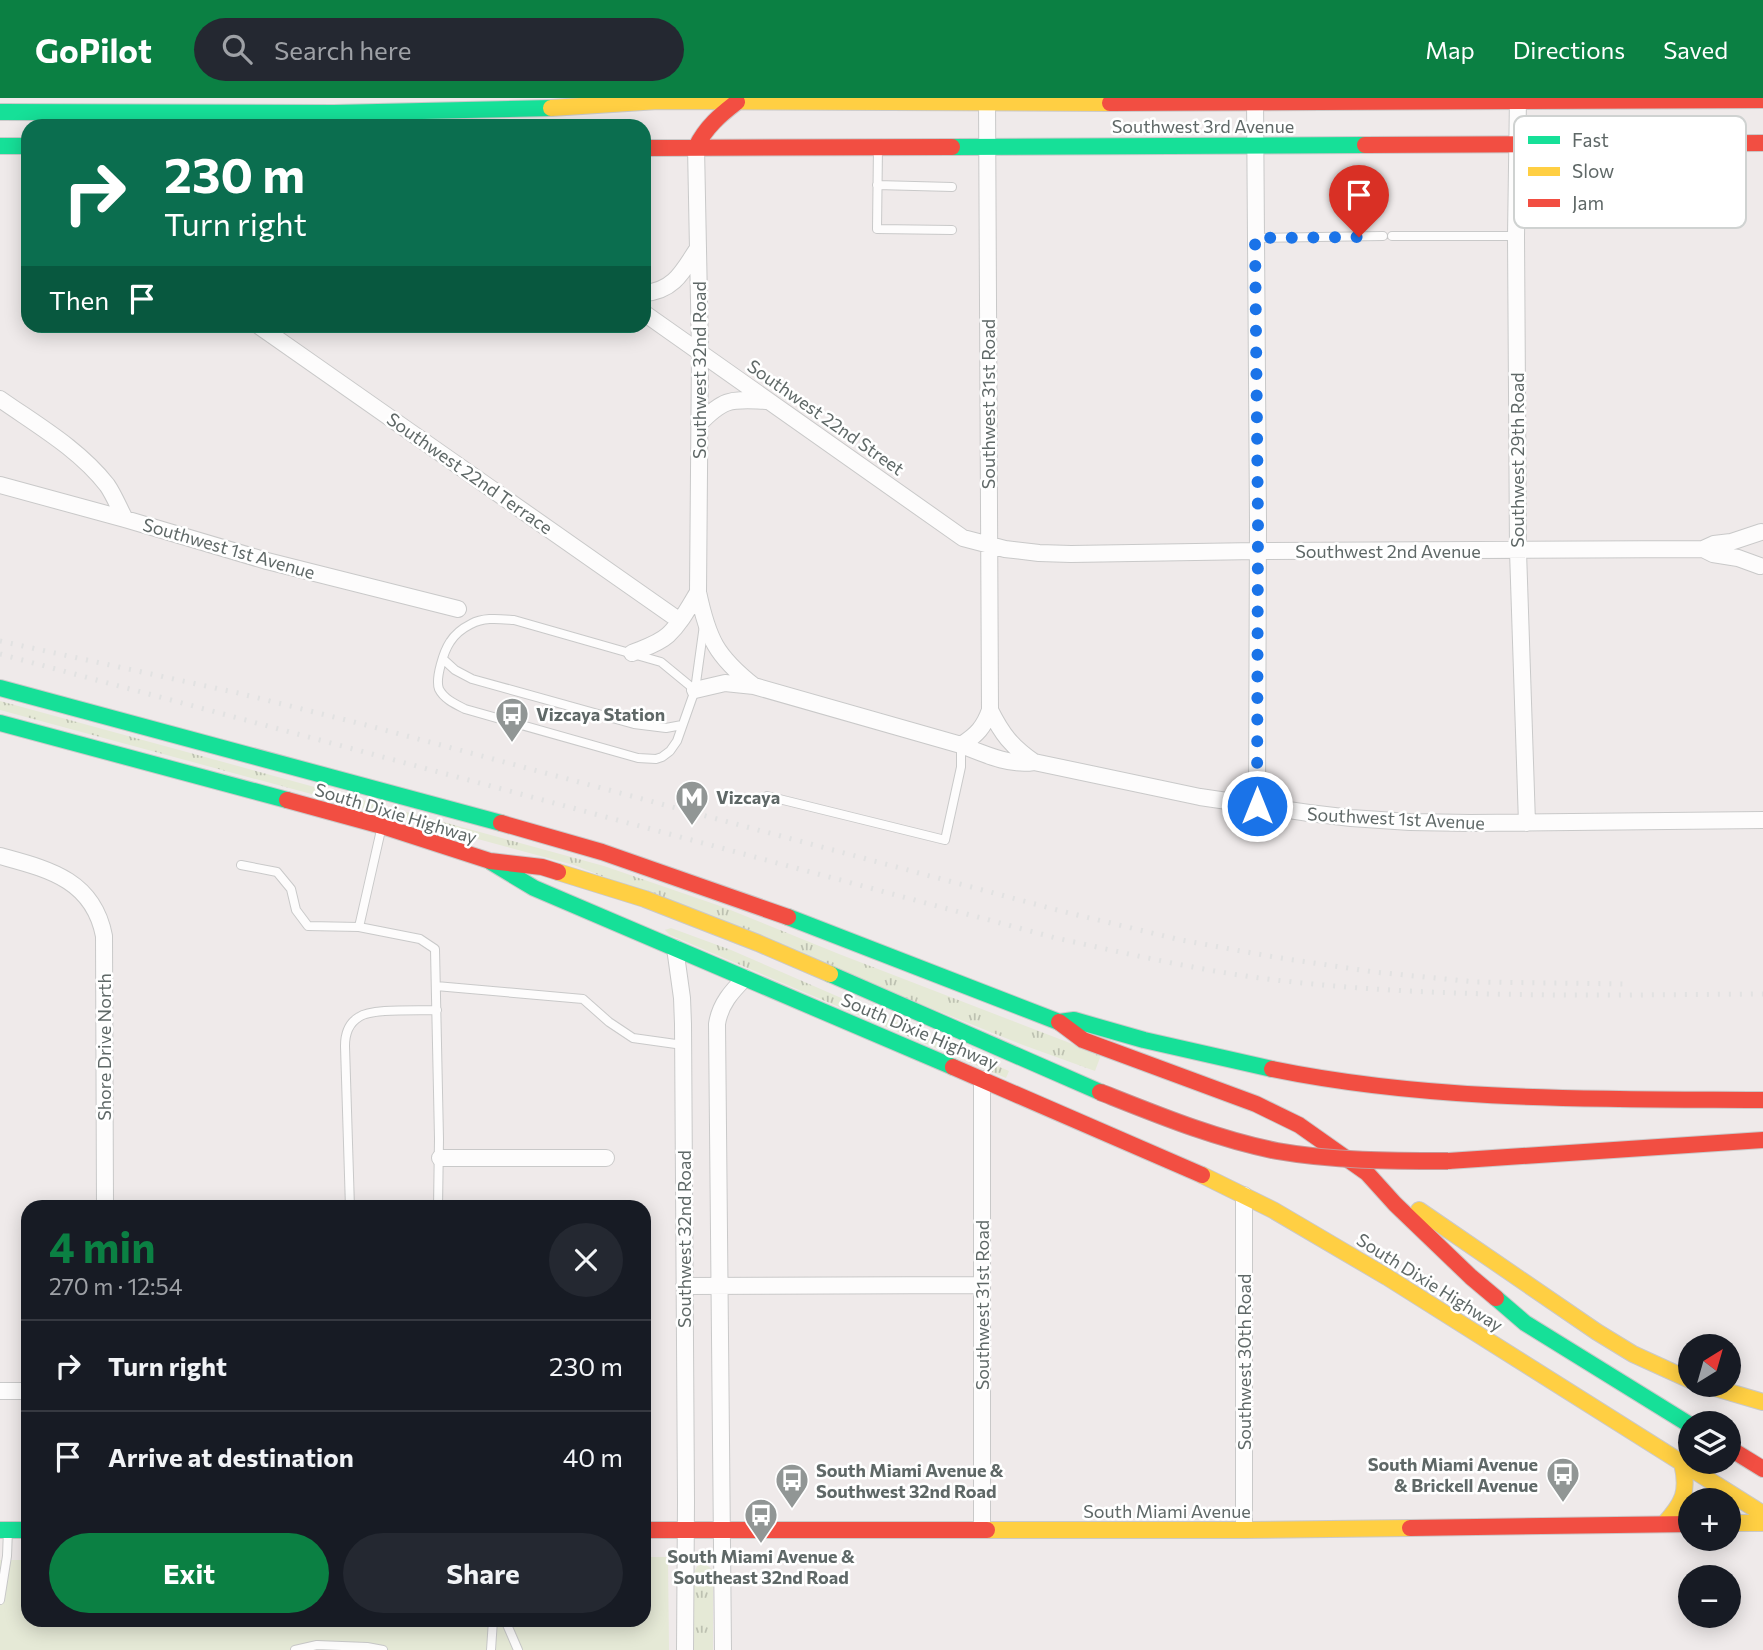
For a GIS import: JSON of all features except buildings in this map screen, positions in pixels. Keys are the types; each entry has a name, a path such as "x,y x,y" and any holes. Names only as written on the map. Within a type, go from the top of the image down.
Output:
{"main road":[{"path":"221,113 236,98"},
{"path":"313,98 343,119"},
{"path":"371,98 402,111"},
{"name":"Southwest 3rd Avenue","path":"0,113 60,119 221,113 402,111 486,104 778,100 1763,100"},
{"path":"696,148 702,134 713,120 737,102"},
{"path":"468,119 486,104"},
{"name":"Southwest 3rd Avenue","path":"651,148 1514,145"},
{"path":"0,146 21,146"},
{"name":"South Dixie Highway","path":"0,688 606,853 726,894 1059,1021 1083,1040 1276,1113 1341,1152 1377,1182 1395,1204 1471,1277 1525,1323 1678,1418"},
{"name":"South Dixie Highway","path":"0,723 382,826 490,861 534,888 1125,1140 1244,1195 1308,1230 1678,1460"},
{"path":"490,861 542,867 676,910 1100,1091 1200,1130 1269,1149 1350,1160 1448,1161 1763,1140"},
{"path":"1059,1021 1074,1020 1144,1041 1264,1068 1343,1082 1422,1091 1524,1098 1763,1100"},
{"path":"1377,1182 1597,1332 1633,1354 1678,1375"},
{"path":"1741,1396 1763,1402"},
{"path":"1741,1455 1763,1469"},
{"path":"1664,1524 1686,1493 1685,1474"},
{"name":"South Dixie Highway","path":"1699,1474 1763,1514"},
{"path":"1741,1523 1763,1523"},
{"name":"South Miami Avenue","path":"651,1530 1244,1530 1678,1524"}],"street":[{"name":"Southwest 31st Road","path":"987,100 990,709"},
{"path":"1255,100 1257,806"},
{"name":"Southwest 32nd Road","path":"696,148 700,352 698,592 704,622"},
{"name":"Southwest 29th Road","path":"1516,228 1518,551 1527,823"},
{"path":"651,292 673,283 698,248"},
{"name":"Southwest 22nd Street","path":"651,318 963,538 989,546"},
{"name":"Southwest 22nd Terrace","path":"269,333 680,621"},
{"path":"0,399 92,467 108,487 125,519"},
{"path":"699,424 712,411 731,401 769,401"},
{"name":"Southwest 1st Avenue","path":"0,485 267,561 458,609"},
{"path":"1761,568 1754,552 1757,538 1762,531"},
{"name":"Southwest 2nd Avenue","path":"989,546 1039,553 1071,554 1703,549 1762,531"},
{"name":"Southwest 2nd Avenue","path":"1703,549 1713,554 1738,558 1761,568"},
{"path":"632,653 667,636 698,592"},
{"name":"Southwest 1st Avenue","path":"704,622 710,639 721,656 754,686"},
{"name":"Southwest 1st Avenue","path":"695,690 725,682 754,686 1021,764 1034,761"},
{"path":"961,745 982,729 990,709"},
{"name":"Southwest 1st Avenue","path":"990,709 1006,738 1017,750 1034,761 1200,797 1257,806 1330,816 1410,822 1763,820"},
{"name":"Shore Drive North","path":"0,856 65,878 82,892 98,915 104,936 105,1200"},
{"name":"Southwest 32nd Road","path":"675,948 682,998 683,1045 685,1650"},
{"name":"Southwest 32nd Road","path":"723,1650 717,1024 726,999 745,978"},
{"name":"Southwest 31st Road","path":"982,1079 982,1530"},
{"path":"440,1158 606,1158"},
{"name":"Southwest 30th Road","path":"1244,1195 1244,1530"},
{"path":"684,1286 982,1285"},
{"path":"0,1391 21,1391"}],"lane":[{"path":"878,147 877,229 952,230"},
{"path":"877,185 952,187"},
{"path":"1255,238 1516,236"},
{"path":"695,690 661,662 514,620 497,618 472,623 463,629 449,643 438,674 439,688 449,701 465,709 638,758 656,759 667,754 677,741 695,690 704,622"},
{"path":"443,659 455,670 472,679 634,724 666,728 682,725"},
{"path":"767,796 944,840 961,767 961,745"},
{"path":"359,927 382,826"},
{"path":"242,865 277,872 291,889 296,910 308,926 359,927 420,939 435,949 440,1158 438,1200"},
{"path":"436,986 583,999 609,1023 633,1038 683,1045"},
{"path":"350,1200 345,1046 348,1027 359,1016 372,1012 437,1010"},
{"path":"0,1600 7,1556 4,1530"},
{"path":"491,1650 493,1627"},
{"path":"508,1627 518,1650"},
{"path":"295,1650 317,1644 383,1650"}],"green space":[{"path":"0,701 604,866 723,907 1101,1055 1095,1071 1023,1045 574,865 0,710"},
{"path":"671,928 731,950 1009,1071 1006,1078 670,935 665,930"},
{"path":"651,1557 668,1557 669,1650 0,1650 0,1560 21,1560 21,1627 651,1627"},
{"path":"705,1564 713,1573 713,1650 694,1650 694,1572 698,1565"}],"railway":[{"path":"0,641 238,693 366,725 1061,911 1181,940 1374,972 1476,982 1627,984"},
{"path":"0,654 1056,938 1192,967 1336,986 1458,993 1763,994"}],"traffic: fast":[{"path":"0,112 334,113 551,108"},
{"path":"952,147 1365,145"},
{"path":"0,146 21,146"},
{"path":"0,688 501,823"},
{"path":"0,723 287,800"},
{"path":"491,862 534,888 953,1067"},
{"path":"788,917 1059,1022 1074,1020 1144,1040 1272,1069"},
{"path":"830,974 1100,1092"},
{"path":"1496,1298 1525,1323 1678,1418"},
{"path":"0,1530 21,1530"}],"traffic: slow":[{"path":"551,108 658,101 1110,103"},
{"path":"558,872 645,899 830,974"},
{"path":"1202,1175 1273,1210 1387,1277 1763,1514"},
{"path":"1419,1210 1597,1332 1633,1354 1678,1375"},
{"path":"1741,1396 1763,1402"},
{"path":"1664,1524 1683,1496 1684,1474"},
{"path":"1741,1523 1763,1523"},
{"path":"987,1530 1410,1528"}],"traffic: jam":[{"path":"1110,103 1763,100"},
{"path":"696,147 714,122 737,102"},
{"path":"1746,143 1763,143"},
{"path":"1365,145 1514,144"},
{"path":"651,148 952,147"},
{"path":"287,800 382,826 490,861 542,867 558,872"},
{"path":"501,823 602,852 788,917"},
{"path":"1059,1022 1083,1040 1256,1104 1299,1125 1367,1173 1395,1204 1496,1298"},
{"path":"953,1067 1202,1175"},
{"path":"1272,1069 1333,1080 1455,1093 1578,1098 1763,1100"},
{"path":"1100,1092 1209,1133 1277,1151 1341,1159 1448,1161"},
{"path":"1448,1161 1763,1140"},
{"path":"1741,1455 1763,1469"},
{"path":"1410,1528 1678,1524"},
{"path":"651,1530 987,1530"}],"place":[{"name":"Vizcaya Station","path":"512,744"},
{"name":"Vizcaya","path":"692,827"},
{"name":"South Miami Avenue & Brickell Avenue","path":"1563,1504"},
{"name":"South Miami Avenue & Southwest 32nd Road","path":"792,1510"},
{"name":"South Miami Avenue & Southeast 32nd Road","path":"761,1545"}],"route":[{"path":"1257,806 1255,238 1359,237"}]}
